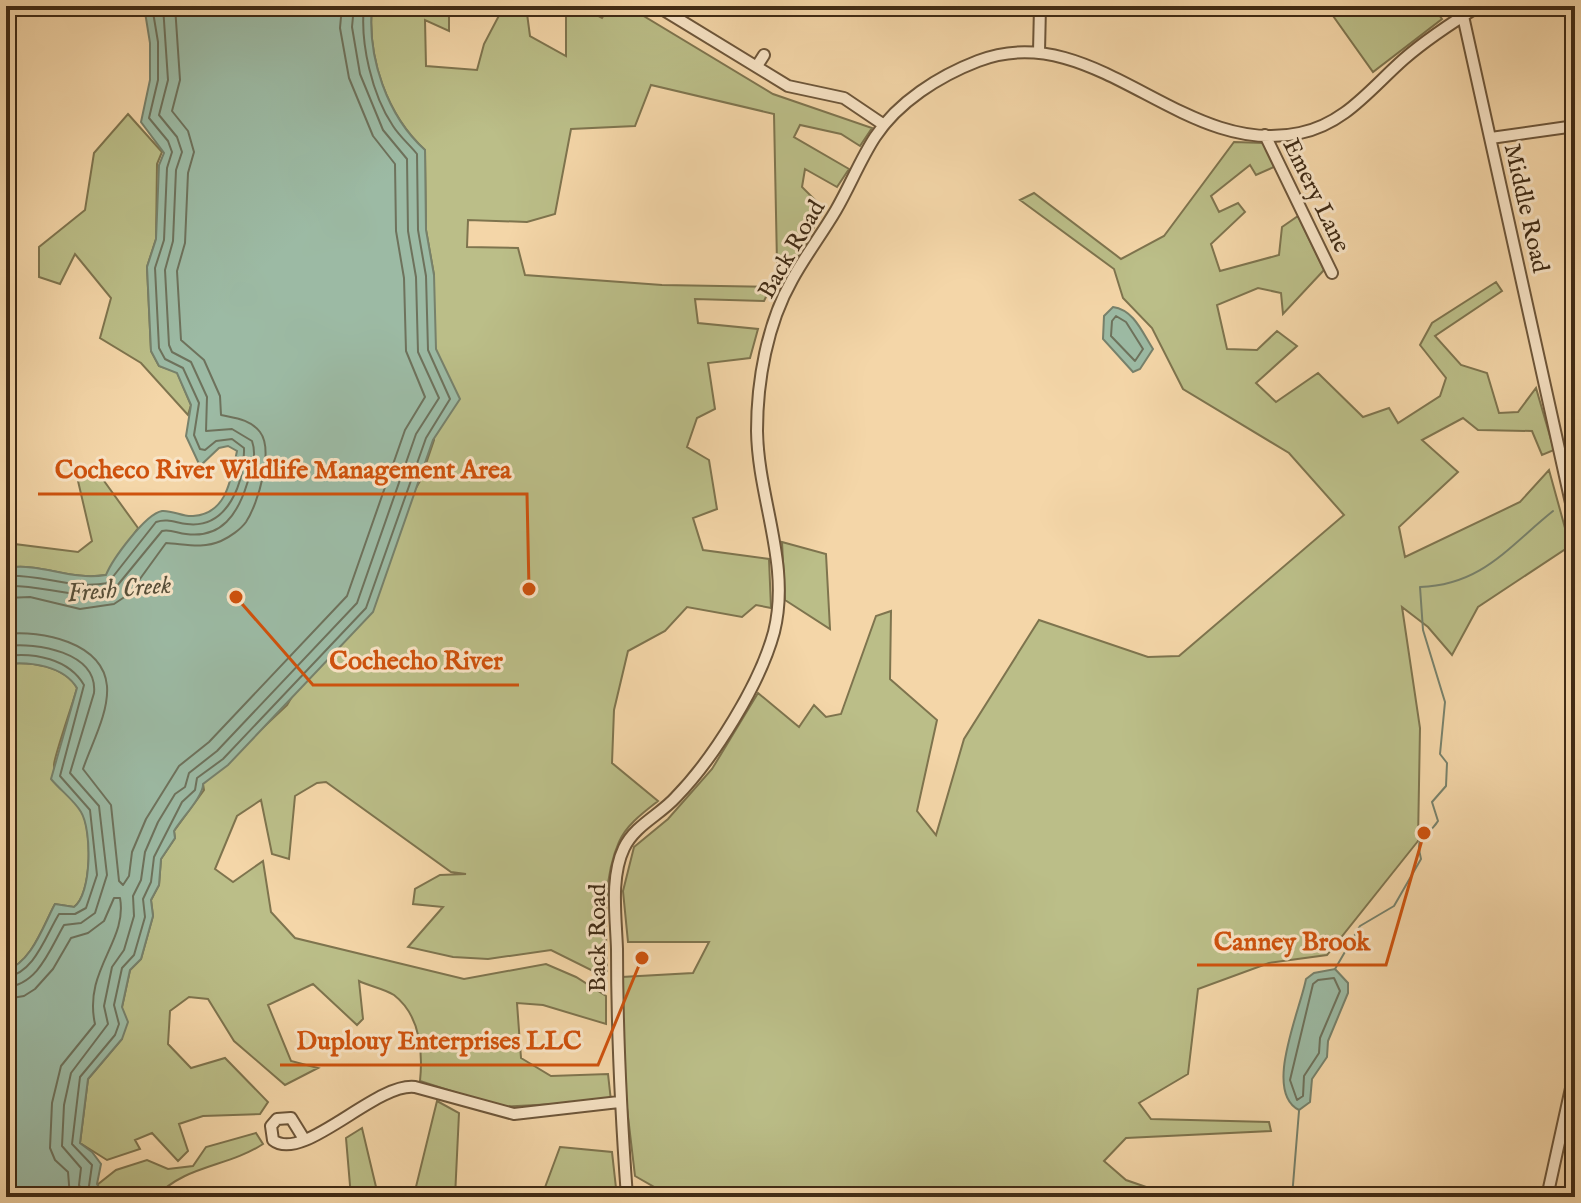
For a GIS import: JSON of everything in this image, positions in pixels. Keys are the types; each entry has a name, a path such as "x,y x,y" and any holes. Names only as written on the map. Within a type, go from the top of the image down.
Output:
{"street":[{"path":"657,6 797,89 844,98 884,125"},
{"path":"1039,52 1040,6"},
{"path":"1463,16 1479,6"},
{"name":"Back Road","path":"627,1197 619,1102 619,861 630,839 671,804 704,765 747,692 772,639 778,602 777,560 757,429 768,340 795,274 839,206 884,125 908,101 959,69 997,56 1039,52 1054,53 1088,65 1159,104 1199,120 1265,135 1300,133 1340,118 1415,50 1463,16"},
{"name":"Middle Road","path":"1463,16 1575,521"},
{"path":"757,66 764,55"},
{"path":"1491,138 1575,126"},
{"name":"Emery Lane","path":"1265,135 1332,273"},
{"path":"1547,1197 1575,1070"},
{"path":"304,1139 346,1119 385,1091 399,1086 415,1087 514,1114 619,1102"}],"green space":[{"path":"372,6 449,6 449,31 425,20 426,66 477,70 484,44 504,6 526,6 530,36 566,56 566,6 580,6 602,18 610,6 627,6 773,94 872,128 860,146 841,134 800,125 794,137 849,169 837,187 805,169 802,187 824,209 791,269 777,263 774,114 651,85 635,126 571,129 555,214 527,222 468,220 467,247 518,248 525,275 662,285 771,287 764,301 695,299 698,323 758,329 750,358 708,363 715,409 697,418 687,447 709,460 717,509 693,518 703,550 769,559 771,608 756,605 742,617 687,607 665,631 628,651 614,710 612,763 658,801 626,830 614,857 606,905 607,971 595,972 551,950 488,959 453,957 408,947 443,907 413,904 415,889 440,875 466,874 451,872 326,782 317,783 295,796 289,859 272,854 261,800 237,816 215,869 233,882 263,861 271,912 295,938 464,979 546,964 576,977 606,996 606,1024 543,1005 517,1003 521,1058 551,1076 608,1074 611,1101 501,1107 420,1081 420,1046 410,1013 394,995 359,981 363,1019 357,1025 313,984 268,1005 291,1061 318,1068 285,1085 234,1041 208,999 189,997 170,1011 168,1044 191,1068 225,1058 268,1102 260,1114 203,1116 179,1124 188,1151 178,1161 152,1133 135,1140 140,1149 107,1160 80,1143 88,1079 122,1039 122,1007 130,970 141,959 153,916 151,900 159,885 161,859 175,838 174,831 204,790 203,784 287,705 420,481 434,440 434,275 426,230 425,150 400,120 382,84 373,46"},
{"path":"1326,6 1432,6 1442,19 1373,72"},
{"path":"128,114 162,152 157,164 156,239 147,267 151,351 159,366 177,372 191,405 188,415 141,363 100,338 111,298 75,254 60,284 39,277 39,247 85,210 94,153"},
{"path":"1234,142 1264,143 1274,167 1256,175 1250,165 1211,196 1219,212 1238,203 1245,212 1211,244 1220,271 1279,255 1282,227 1298,216 1324,270 1283,314 1281,293 1258,288 1217,305 1227,349 1257,350 1277,331 1297,346 1256,383 1276,402 1318,373 1363,417 1389,408 1398,423 1440,396 1446,378 1420,345 1432,323 1496,282 1502,291 1435,336 1461,365 1487,373 1499,413 1518,412 1536,388 1554,450 1542,455 1532,431 1478,430 1463,418 1422,440 1458,472 1399,527 1405,557 1520,502 1549,470 1570,546 1478,607 1452,655 1428,627 1402,607 1420,728 1418,841 1327,955 1269,963 1198,989 1188,1074 1139,1103 1151,1119 1269,1122 1271,1131 1126,1138 1104,1161 1126,1180 1175,1197 656,1197 654,1187 635,1176 623,1074 622,977 693,973 709,942 628,942 623,891 634,847 668,819 712,769 758,693 799,727 814,705 826,717 841,714 876,616 891,611 890,679 937,720 917,811 936,835 964,739 1039,620 1148,657 1179,656 1344,515 1289,453 1183,389 1152,328 1123,298 1114,269 1020,200 1034,193 1121,259 1164,236"},
{"path":"99,474 138,528 106,575 80,576 31,567 6,568 6,543 78,552 92,541 78,481"},
{"path":"782,542 826,554 830,629 785,600"},
{"path":"26,663 55,670 77,688 54,765 57,780 82,812 89,847 87,876 80,900 74,907 55,904 30,952 6,970 6,664"},
{"path":"437,1101 459,1113 455,1197 351,1197 346,1138 362,1128 377,1191 414,1195"},
{"path":"256,1133 263,1144 250,1152 180,1178 156,1197 105,1197 97,1185 116,1170 147,1160 168,1169 193,1166 206,1147"},
{"path":"560,1147 612,1152 617,1197 529,1197 544,1190"}],"water":[{"name":"Fresh Creek","path":"144,6 372,6 373,45 382,84 400,120 425,150 426,230 434,275 436,349 460,399 433,440 373,612 228,765 203,784 161,859 159,885 151,900 153,916 141,959 130,970 122,1007 128,1022 122,1039 88,1079 80,1143 101,1164 97,1184 105,1197 6,1197 6,970 30,952 55,904 74,907 80,900 87,876 88,847 81,812 51,779 77,688 55,670 25,663 6,664 6,568 32,567 80,576 106,575 130,538 155,514 166,511 193,516 213,509 226,493 237,451 228,446 219,448 200,466 186,436 191,405 177,373 159,366 151,351 147,267 156,239 159,165 164,153 141,122 150,80 150,43"},
{"path":"1113,307 1132,317 1153,349 1140,369 1133,372 1103,339 1104,316"},
{"path":"1335,969 1348,983 1348,993 1328,1041 1327,1057 1312,1079 1310,1102 1299,1110 1289,1101 1284,1086 1284,1069 1292,1030 1306,979 1314,973"}],"waterway":[{"path":"1335,969 1360,926 1394,906 1421,859 1420,840 1438,821 1432,802 1446,786 1447,763 1440,754 1445,702 1423,630 1420,587 1442,585 1477,572 1553,511"},
{"path":"1292,1197 1299,1111"}],"place":[{"name":"Cocheco River Wildlife Management Area","path":"529,589"},
{"name":"Cochecho River","path":"236,597"},
{"name":"Canney Brook","path":"1424,833"},
{"name":"Duplouy Enterprises LLC","path":"642,958"}]}
